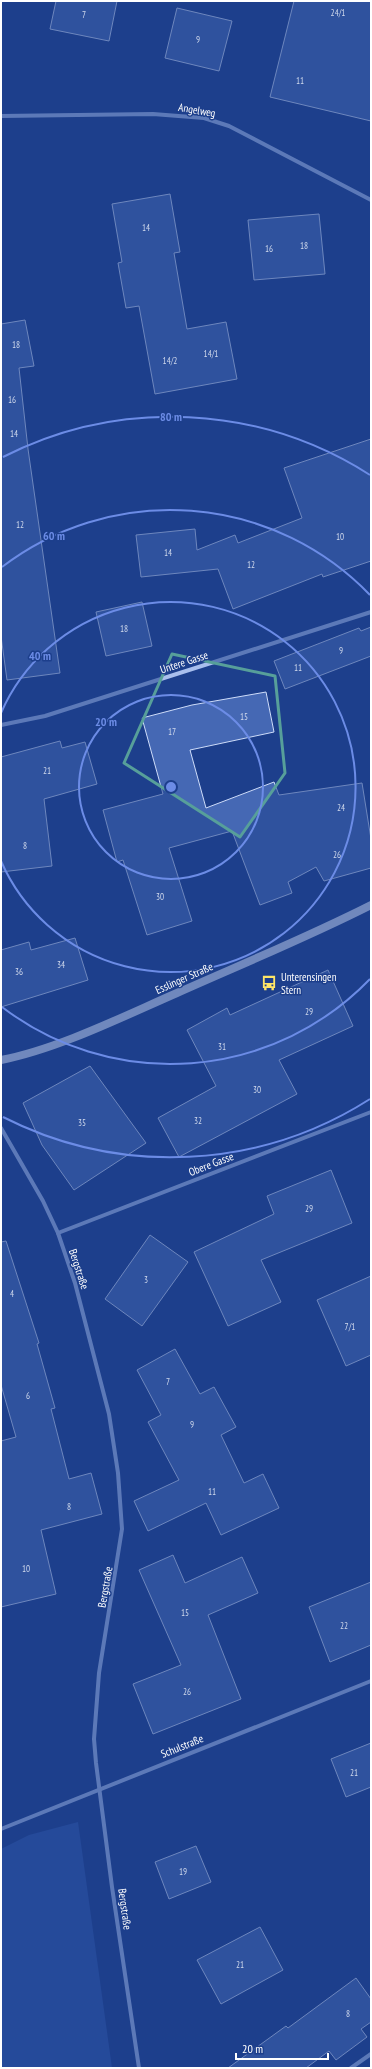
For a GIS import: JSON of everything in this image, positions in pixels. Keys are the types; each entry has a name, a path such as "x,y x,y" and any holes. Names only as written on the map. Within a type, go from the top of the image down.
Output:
{"street":[{"name":"Angelweg","path":"1,116 153,114 204,118 229,126 371,200"},
{"name":"Untere Gasse","path":"1,724 45,716 371,612"},
{"name":"Esslinger Straße","path":"1,1060 38,1049 104,1024 317,931 371,905"},
{"name":"Obere Gasse","path":"58,1233 371,1112"},
{"name":"Bergstraße","path":"1,1128 43,1201 58,1233 75,1283 100,1373 109,1414 120,1500 122,1529 99,1673 95,1709 95,1745 99,1789 139,2068"},
{"name":"Schulstraße","path":"1,1829 371,1681"},
{"path":"351,2068 371,2054"}],"highlighted area":[{"path":"172,654 275,676 285,773 240,837 124,763"}],"shaded area":[{"path":"78,1822 112,2068 1,2068 1,1849 29,1835"}],"building":[{"path":"56,1 117,1 109,41 50,29"},
{"path":"294,1 371,1 371,121 270,97"},
{"path":"177,8 232,21 219,71 165,58"},
{"path":"170,194 180,252 174,253 187,329 226,322 237,379 155,394 139,306 126,308 118,263 122,262 112,204"},
{"path":"319,214 325,274 254,280 248,220"},
{"path":"25,320 34,366 19,368 28,449 60,673 7,680 1,636 1,324"},
{"path":"371,439 371,561 323,577 322,574 233,609 218,569 141,577 136,535 195,529 197,550 235,535 238,543 302,518 284,468"},
{"path":"142,602 152,646 106,656 96,612"},
{"path":"371,627 371,656 285,689 274,661 359,628 361,631"},
{"path":"266,692 274,732 190,750 206,808 274,782 279,795 362,783 371,839 371,868 324,881 316,867 288,882 292,893 260,905 232,831 169,848 192,921 147,935 123,860 117,862 103,810 163,794 142,718 192,705"},
{"path":"60,741 62,748 85,742 97,784 44,799 52,866 1,872 1,757"},
{"path":"75,938 88,980 1,1007 1,950 29,942 31,950"},
{"path":"328,970 353,1026 279,1060 297,1094 179,1157 158,1118 216,1086 187,1030 227,1008 230,1015"},
{"path":"90,1066 146,1143 74,1190 42,1145 23,1103"},
{"path":"331,1170 352,1223 261,1260 281,1302 228,1326 194,1252 274,1214 267,1196"},
{"path":"150,1235 188,1262 142,1326 105,1299"},
{"path":"6,1241 39,1343 37,1344 55,1408 51,1409 69,1479 91,1473 102,1514 41,1530 56,1594 1,1607 1,1441 16,1437 1,1385 1,1242"},
{"path":"371,1276 371,1355 346,1366 317,1300"},
{"path":"175,1349 200,1394 214,1387 236,1427 221,1435 244,1483 263,1474 279,1508 221,1535 206,1503 148,1531 134,1501 179,1480 148,1422 161,1415 137,1370"},
{"path":"173,1555 185,1583 242,1557 258,1593 208,1615 241,1699 153,1734 133,1684 181,1665 139,1570"},
{"path":"371,1582 371,1645 330,1662 309,1607"},
{"path":"371,1743 371,1787 346,1797 331,1759"},
{"path":"196,1846 211,1882 169,1899 155,1862"},
{"path":"260,1927 283,1970 221,2004 197,1960"},
{"path":"356,1978 371,1999 371,2022 361,2029 367,2037 336,2060 329,2051 306,2068 228,2068 286,2026 288,2028"}],"place":[{"name":"Unterensingen Stern","path":"269,983"}]}
